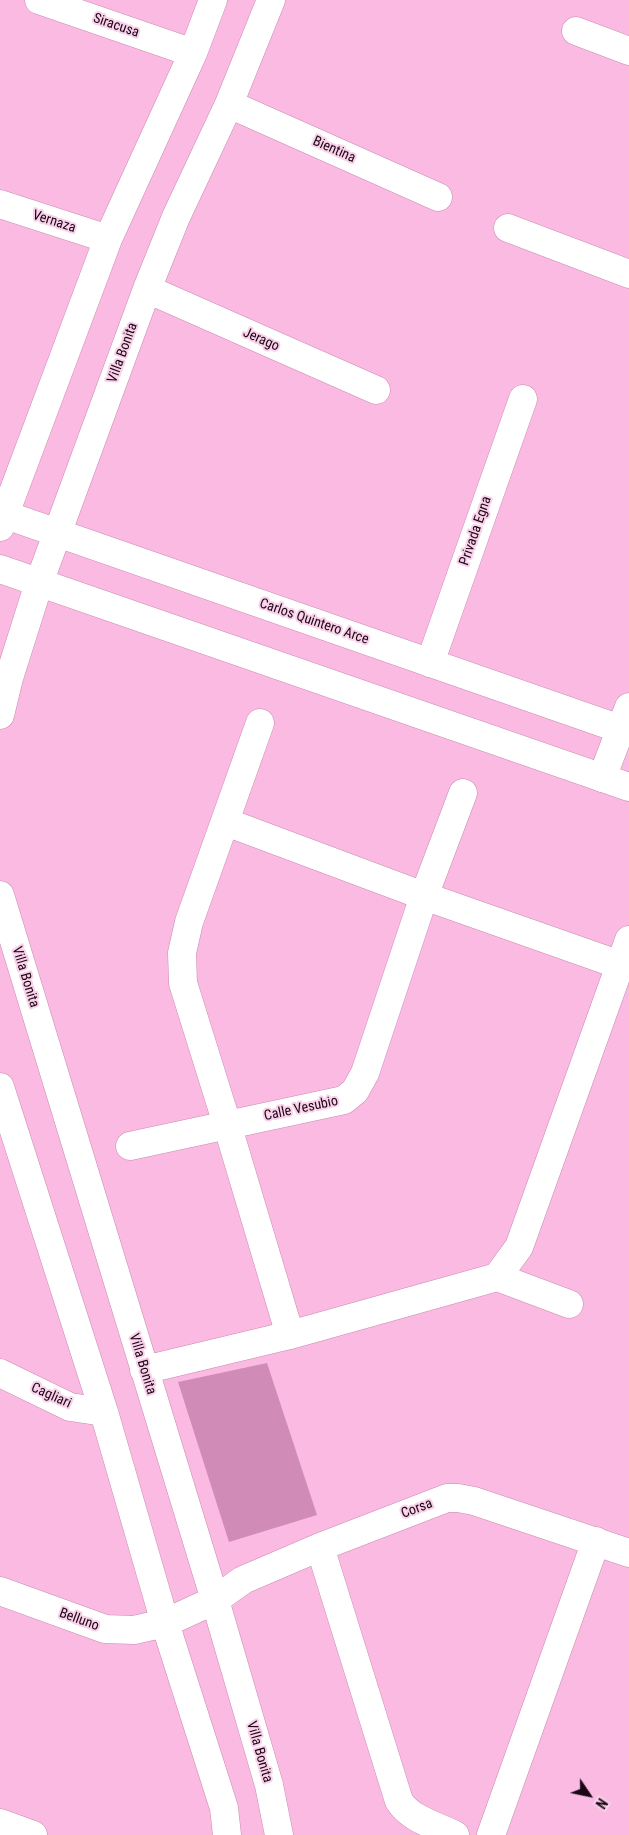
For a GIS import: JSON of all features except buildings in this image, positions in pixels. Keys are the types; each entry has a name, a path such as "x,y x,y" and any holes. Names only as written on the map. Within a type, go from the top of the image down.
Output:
{"street":[{"name":"Siracusa","path":"39,0 193,53"},
{"path":"1,518 108,239 193,53 213,0"},
{"name":"Villa Bonita","path":"0,715 9,678 39,583 147,289 176,217 229,104 271,0"},
{"path":"576,31 629,51"},
{"name":"Bientina","path":"229,104 438,197"},
{"name":"Vernaza","path":"0,204 108,239"},
{"path":"508,228 629,274"},
{"name":"Jerago","path":"147,289 376,390"},
{"name":"Privada Egna","path":"430,663 523,399"},
{"name":"Carlos Quintero Arce","path":"1,518 57,533 430,663 626,723"},
{"path":"0,569 629,787"},
{"path":"260,723 189,922 182,953 183,983 290,1335"},
{"path":"602,778 626,723"},
{"name":"Calle Vesubio","path":"130,1146 344,1100 355,1091 365,1073 424,896 463,793"},
{"path":"226,822 424,896 625,952 519,1246 496,1277"},
{"name":"Villa Bonita","path":"0,895 270,1785 279,1835"},
{"path":"0,1087 10,1147 104,1412 165,1624 224,1808 227,1835"},
{"path":"144,1370 290,1335 496,1277 569,1304"},
{"name":"Cagliari","path":"0,1373 70,1407 104,1412"},
{"name":"Corsa","path":"215,1600 243,1580 433,1502 453,1498 474,1501 629,1552"},
{"path":"491,1835 596,1541"},
{"path":"320,1547 399,1801 403,1808 414,1816 455,1835"},
{"name":"Belluno","path":"0,1592 105,1629 134,1630 165,1624 215,1600"},
{"path":"0,1823 33,1835"}],"shaded area":[{"path":"267,1363 317,1515 229,1542 178,1382"}]}
